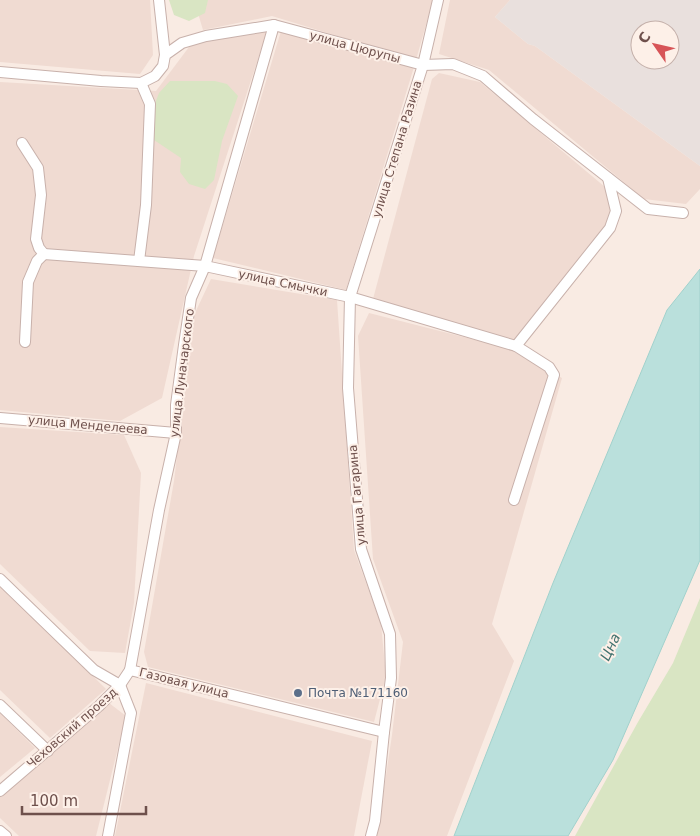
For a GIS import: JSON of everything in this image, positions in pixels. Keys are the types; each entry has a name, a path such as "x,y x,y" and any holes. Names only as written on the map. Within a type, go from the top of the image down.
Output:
{"street":[{"path":"0,72 141,83 155,76 162,66 165,55 159,0"},
{"name":"улица Степана Разина","path":"350,297 423,65 438,0"},
{"name":"улица Цюрупы","path":"165,55 182,43 206,36 274,25 423,65 453,64 482,76 533,119 648,209 683,213"},
{"name":"улица Луначарского","path":"130,670 159,510 176,432 176,405 191,298 205,266 274,25"},
{"path":"139,261 146,205 150,104 141,83"},
{"path":"22,142 38,168 41,195 36,239 39,248 44,254 37,261 28,282 25,342"},
{"path":"516,346 610,228 616,211 608,178"},
{"name":"улица Смычки","path":"44,254 205,266 350,297 516,346 549,367 554,376 514,500"},
{"name":"улица Гагарина","path":"350,297 348,388 361,549 390,634 391,678 375,821 371,836"},
{"name":"улица Менделеева","path":"0,418 176,432"},
{"name":"Газовая улица","path":"0,578 94,670 120,685 130,670 384,732"},
{"path":"108,836 131,713 120,685"},
{"name":"Чеховский проезд","path":"0,790 48,751 120,685"},
{"path":"0,705 48,751"},
{"path":"0,831 6,836"}],"shaded area":[{"path":"0,0 150,0 153,55 140,74 0,62"},
{"path":"194,0 433,0 416,60 272,16 203,30"},
{"path":"450,0 510,0 495,17 528,44 535,46 700,166 700,189 686,204 644,199 489,70 439,54"},
{"path":"510,0 700,0 700,166 535,46 528,44 495,17"},
{"path":"268,28 194,256 162,398 120,421 0,410 0,82 156,91 192,43"},
{"path":"281,31 414,67 346,290 213,258"},
{"path":"439,73 480,82 605,187 612,207 606,224 513,341 373,299 432,79"},
{"path":"211,279 337,300 354,550 381,624 386,676 374,722 148,667 144,652 174,481 194,315"},
{"path":"369,313 507,348 562,378 492,624 514,661 447,836 377,836 403,642 373,559 358,336"},
{"path":"0,427 124,435 141,473 134,603 125,653 90,651 0,564"},
{"path":"0,585 106,689 50,738 0,690"},
{"path":"146,683 372,741 354,836 115,836"},
{"path":"109,703 126,716 96,836 19,836 0,818 0,796 50,756"},
{"path":"0,713 35,748 0,777"}],"green space":[{"path":"169,0 208,0 205,13 189,21 174,15"},
{"path":"170,81 215,81 227,84 238,96 222,141 214,180 205,189 189,184 180,172 181,158 154,140 154,106 159,93"},
{"path":"700,598 700,836 575,836 673,663"}],"water":[{"name":"Цна","path":"700,269 700,560 613,760 568,836 454,836 553,583 667,310"}],"place":[{"name":"Почта №171160","path":"298,693"}]}
